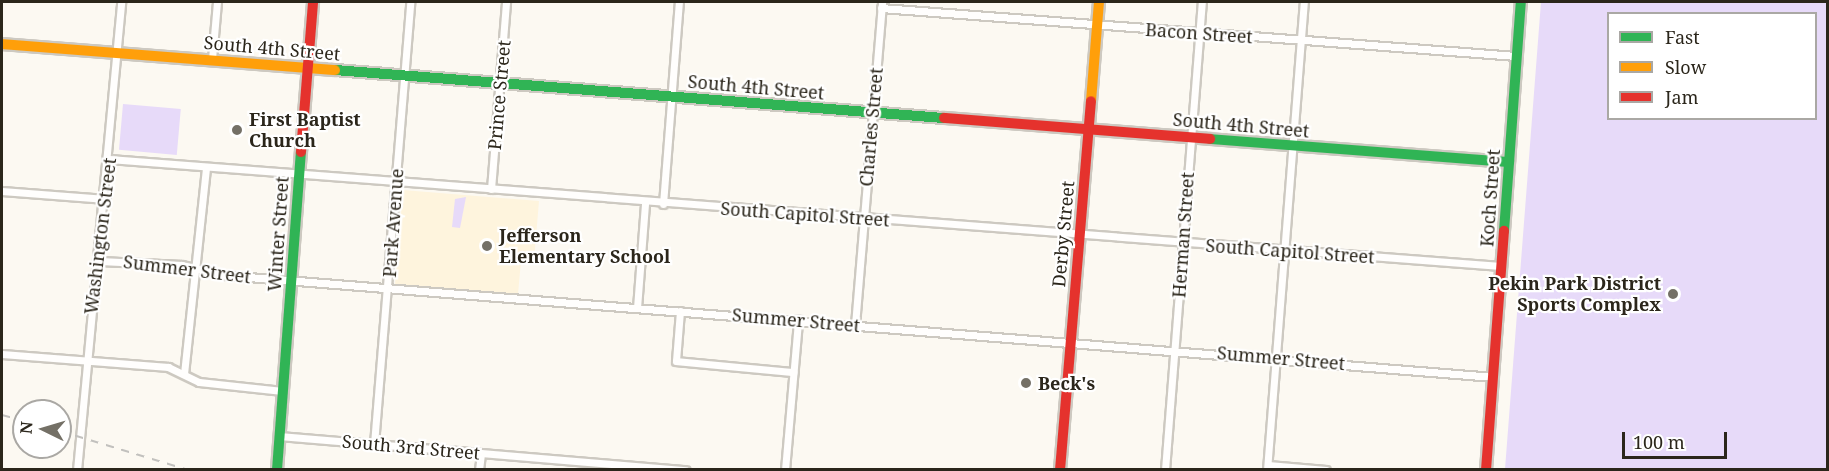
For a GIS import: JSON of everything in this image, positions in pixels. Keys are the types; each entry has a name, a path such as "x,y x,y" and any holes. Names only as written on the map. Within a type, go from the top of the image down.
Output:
{"street":[{"name":"Washington Street","path":"77,470 93,273 100,261 106,199 121,2"},
{"path":"212,59 217,2"},
{"name":"Winter Street","path":"277,470 313,2"},
{"name":"Park Avenue","path":"374,444 410,2"},
{"name":"Prince Street","path":"491,189 506,2"},
{"path":"663,204 679,2"},
{"name":"Derby Street","path":"1060,470 1099,2"},
{"name":"Herman Street","path":"1165,470 1202,2"},
{"path":"1304,2 1268,467 1326,470"},
{"name":"Koch Street","path":"1486,470 1521,2"},
{"name":"Bacon Street","path":"881,5 1096,25 1517,56"},
{"name":"Charles Street","path":"855,325 881,5"},
{"name":"South 4th Street","path":"2,44 1509,162"},
{"name":"South Capitol Street","path":"109,159 663,204 1501,266"},
{"path":"183,374 206,167"},
{"path":"2,191 106,199"},
{"path":"637,308 645,202"},
{"name":"Summer Street","path":"100,261 291,281 1174,349 1493,377"},
{"path":"680,311 676,361 793,372"},
{"path":"785,470 798,320"},
{"path":"2,354 168,367 204,383 283,391"},
{"name":"South 3rd Street","path":"279,436 627,467 686,470"},
{"path":"479,470 481,453"}],"shaded area":[{"name":"Pekin Park District Sports Complex","path":"1541,2 1827,2 1827,469 1505,469"},
{"path":"123,104 181,109 177,155 119,150"},
{"path":"403,190 539,201 534,261 521,261 518,294 395,285"},
{"path":"466,197 460,228 452,227 455,199"}],"railway":[{"path":"2,415 12,418"},
{"path":"72,435 188,470"}],"traffic: fast":[{"path":"1504,231 1521,2"},
{"path":"335,70 944,118"},
{"path":"1210,139 1509,162"},
{"path":"277,470 301,152"}],"traffic: slow":[{"path":"1091,101 1099,2"},
{"path":"2,44 335,70"}],"traffic: jam":[{"path":"301,152 313,2"},
{"path":"1060,470 1091,101"},
{"path":"944,118 1210,139"},
{"path":"1486,470 1504,231"}],"place":[{"name":"First Baptist Church","path":"237,130"},
{"name":"Jefferson Elementary School","path":"487,246"},
{"name":"Pekin Park District Sports Complex","path":"1673,294"},
{"name":"Beck's","path":"1026,383"}]}
